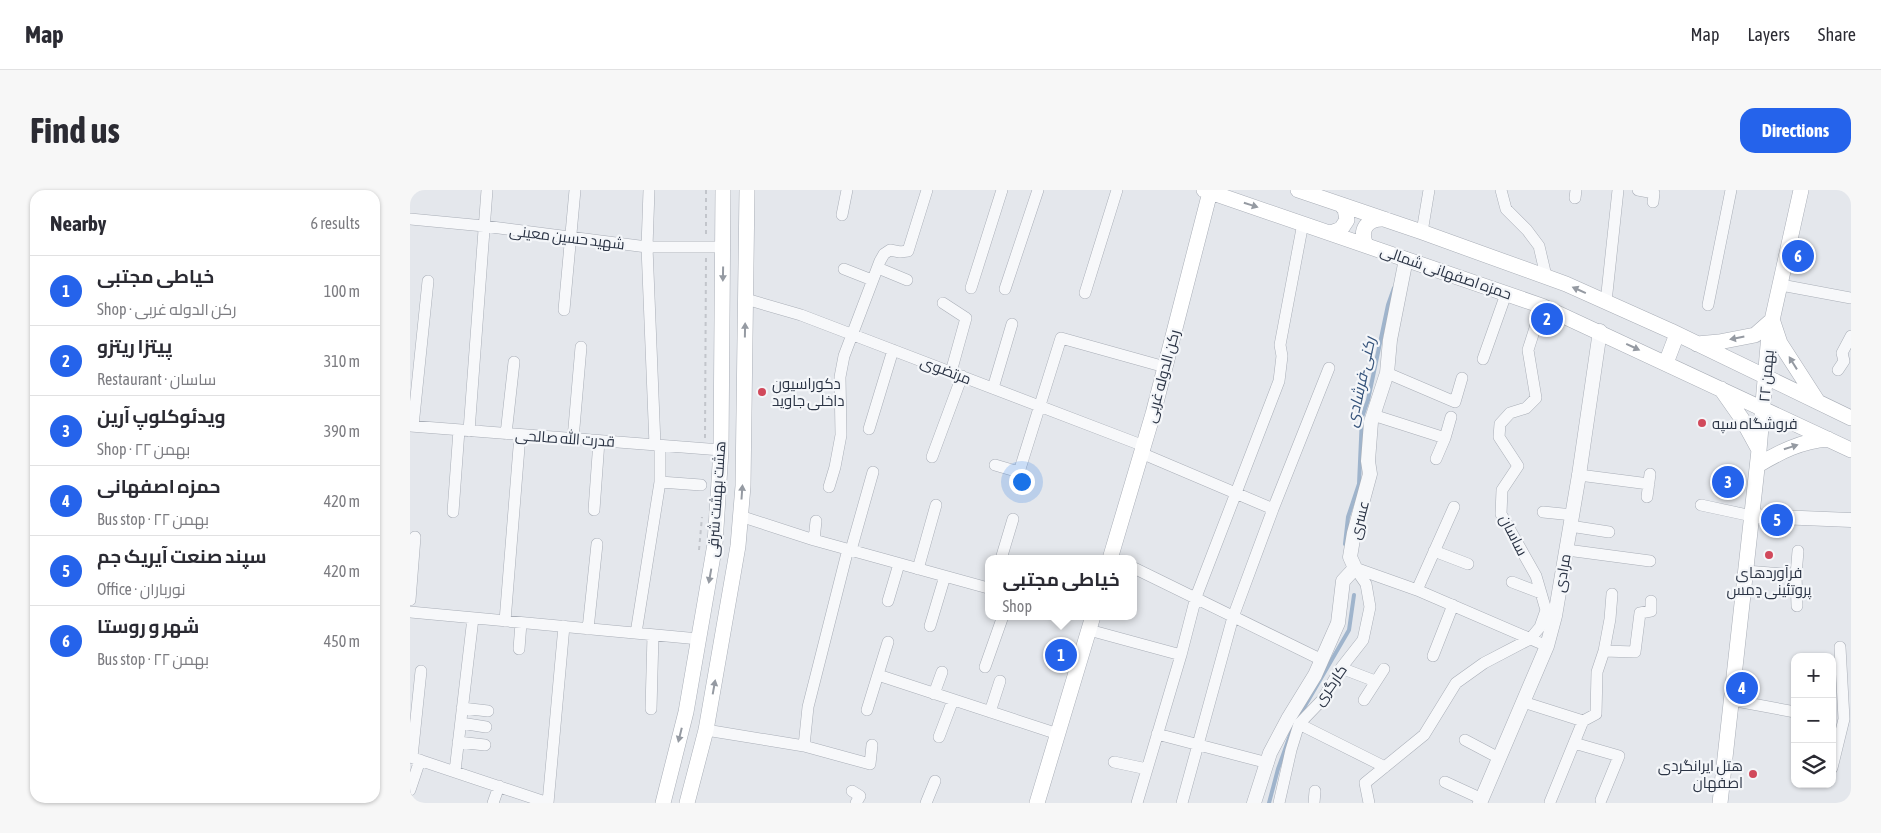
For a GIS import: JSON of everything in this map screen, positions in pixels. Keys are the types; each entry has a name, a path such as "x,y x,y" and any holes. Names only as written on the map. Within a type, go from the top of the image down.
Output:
{"main road":[{"name":"هشت بهشت شرقی","path":"663,803 686,712 715,544 713,450 724,247 723,190"},
{"name":"هشت بهشت شرقی","path":"687,803 706,730 738,546 743,477 747,190"},
{"name":"حمزه اصفهانی شمالی","path":"1300,190 1546,276 1678,334 1851,418"},
{"name":"۲۲ بهمن","path":"1720,803 1758,465 1769,334 1801,190"},
{"name":"حمزه اصفهانی شمالی","path":"1207,191 1542,306 1600,331 1851,450"},
{"name":"رکن الدوله غربی","path":"1112,555 1165,367 1207,191"},
{"path":"1331,233 1341,230 1347,220 1345,209 1341,205"},
{"path":"1366,245 1363,238 1366,226 1370,221 1384,219"},
{"path":"1697,344 1754,335 1772,320 1780,343 1818,403"},
{"path":"1666,363 1678,334"},
{"path":"1720,388 1742,419 1759,450"},
{"path":"1758,465 1784,450 1814,440 1828,439"},
{"path":"1037,803 1091,620"}],"street":[{"path":"453,512 464,430 487,190"},
{"path":"564,310 575,190"},
{"path":"636,633 660,482 647,247 649,190"},
{"path":"842,215 847,190"},
{"path":"829,487 841,435 840,377 844,356 872,280 884,254 890,250 908,251 926,190"},
{"path":"971,288 1002,190"},
{"path":"1005,289 1038,190"},
{"path":"1085,293 1117,190"},
{"path":"1422,232 1429,190"},
{"path":"1502,190 1506,209 1527,230 1539,246 1546,276"},
{"path":"1606,302 1618,190"},
{"path":"1638,190 1654,193 1653,202"},
{"path":"1708,305 1731,190"},
{"name":"شهید حسین معینی","path":"410,219 484,226 647,247 724,247"},
{"path":"1137,803 1181,655 1196,597 1279,381 1282,356 1280,345 1303,223"},
{"name":"عسری","path":"1355,568 1350,557 1354,533 1370,474 1368,461 1373,415 1387,373 1390,340 1406,259"},
{"path":"878,268 907,280"},
{"path":"844,269 872,280"},
{"path":"411,426 428,281"},
{"path":"1781,285 1851,298"},
{"path":"1483,359 1506,294"},
{"name":"مرتضوی","path":"746,299 801,315 1041,406 1273,509"},
{"path":"932,458 956,374 966,318 943,303"},
{"name":"ساسان","path":"1530,639 1540,627 1546,610 1536,576 1501,514 1502,490 1518,466 1499,437 1500,424 1510,413 1526,408 1536,398 1528,350 1542,306"},
{"path":"993,388 1012,324"},
{"name":"مرادی","path":"1481,801 1547,646 1555,616 1580,475 1600,331"},
{"path":"1838,370 1844,361 1842,353 1851,336"},
{"path":"995,465 1019,472 1062,338 1165,367"},
{"path":"573,439 581,347"},
{"path":"869,429 892,350"},
{"path":"506,434 514,362"},
{"path":"1182,803 1233,617 1273,509 1329,368"},
{"path":"1387,373 1455,402 1462,378"},
{"path":"1373,415 1445,438"},
{"path":"1436,459 1451,417"},
{"name":"قدرت الله صالحی","path":"411,426 713,450"},
{"path":"505,621 520,435"},
{"path":"594,510 599,441"},
{"path":"804,746 808,707 873,472"},
{"path":"1580,475 1649,479 1646,497"},
{"path":"660,482 702,485"},
{"path":"918,569 936,505"},
{"path":"1701,505 1752,516 1851,520"},
{"path":"1417,590 1454,506"},
{"path":"1543,512 1609,532"},
{"path":"740,516 814,540 985,587"},
{"path":"1002,555 1013,519"},
{"path":"814,540 816,521"},
{"path":"410,600 415,537"},
{"path":"588,629 597,544"},
{"path":"1434,550 1468,564"},
{"path":"1566,550 1650,562"},
{"path":"1797,606 1796,574 1798,551"},
{"path":"888,602 899,564"},
{"path":"1254,803 1270,752 1315,675 1338,623 1343,581 1355,568 1417,590 1547,646"},
{"name":"کارگری","path":"1279,803 1299,724 1322,700 1341,668 1363,640 1370,607 1366,584 1355,568"},
{"path":"1137,569 1322,660"},
{"path":"1746,571 1796,574"},
{"path":"930,626 945,576"},
{"path":"1512,582 1541,593"},
{"path":"1550,802 1583,721 1596,714 1597,672 1604,651 1612,594"},
{"path":"1604,651 1635,652 1640,613 1651,611 1651,601"},
{"path":"1433,656 1452,606"},
{"path":"410,612 699,639"},
{"path":"455,771 473,618"},
{"path":"985,667 1002,620"},
{"path":"1091,620 1181,655"},
{"path":"519,649 521,623"},
{"path":"414,758 548,803 564,626"},
{"path":"651,709 653,635"},
{"path":"1369,803 1366,783 1424,735 1456,682 1530,639"},
{"path":"867,710 888,642"},
{"path":"1836,748 1842,719 1840,647"},
{"path":"1341,668 1375,681"},
{"path":"1364,700 1384,669"},
{"path":"410,790 421,671"},
{"path":"934,694 942,672"},
{"path":"878,676 1058,734"},
{"path":"990,712 1000,681"},
{"path":"940,736 953,700"},
{"path":"1732,700 1791,711"},
{"path":"1523,702 1583,721"},
{"path":"462,708 488,711"},
{"path":"461,723 486,727"},
{"path":"1299,724 1385,767"},
{"path":"706,730 804,746 870,764 872,745"},
{"path":"1157,734 1268,763"},
{"path":"1465,740 1499,758"},
{"path":"458,742 485,745"},
{"path":"1574,743 1619,756 1601,800"},
{"path":"1114,762 1147,769"},
{"path":"926,803 935,781"},
{"path":"1445,782 1481,801"},
{"path":"493,803 499,786"},
{"path":"852,791 860,796 856,803"},
{"path":"1314,803 1315,791"}],"path":[{"path":"706,190 706,247 713,450"},
{"path":"699,553 702,514"}],"waterway":[{"name":"رکنی-فرشادی","path":"1345,544 1348,517 1359,484 1362,417 1368,400 1388,305 1394,288"},
{"name":"رکنی-فرشادی","path":"1298,718 1349,630 1354,595"},
{"name":"رکنی-فرشادی","path":"1269,803 1278,769 1293,727"}],"place":[{"name":"شهر و روستا","path":"1798,256"},
{"name":"پیتزا ریتزو","path":"1547,319"},
{"name":"دکوراسیون داخلی جاوید","path":"762,392"},
{"name":"فروشگاه سپه","path":"1702,423"},
{"name":"ویدئوکلوپ آرین","path":"1728,482"},
{"name":"سپند صنعت آیریک جم","path":"1777,520"},
{"name":"فرآوردهای پروتئینی دٍمس","path":"1769,555"},
{"name":"خیاطی مجتبی","path":"1061,655"},
{"name":"حمزه اصفهانی","path":"1742,688"},
{"name":"هتل ایرانگردی اصفهان","path":"1753,774"}]}
